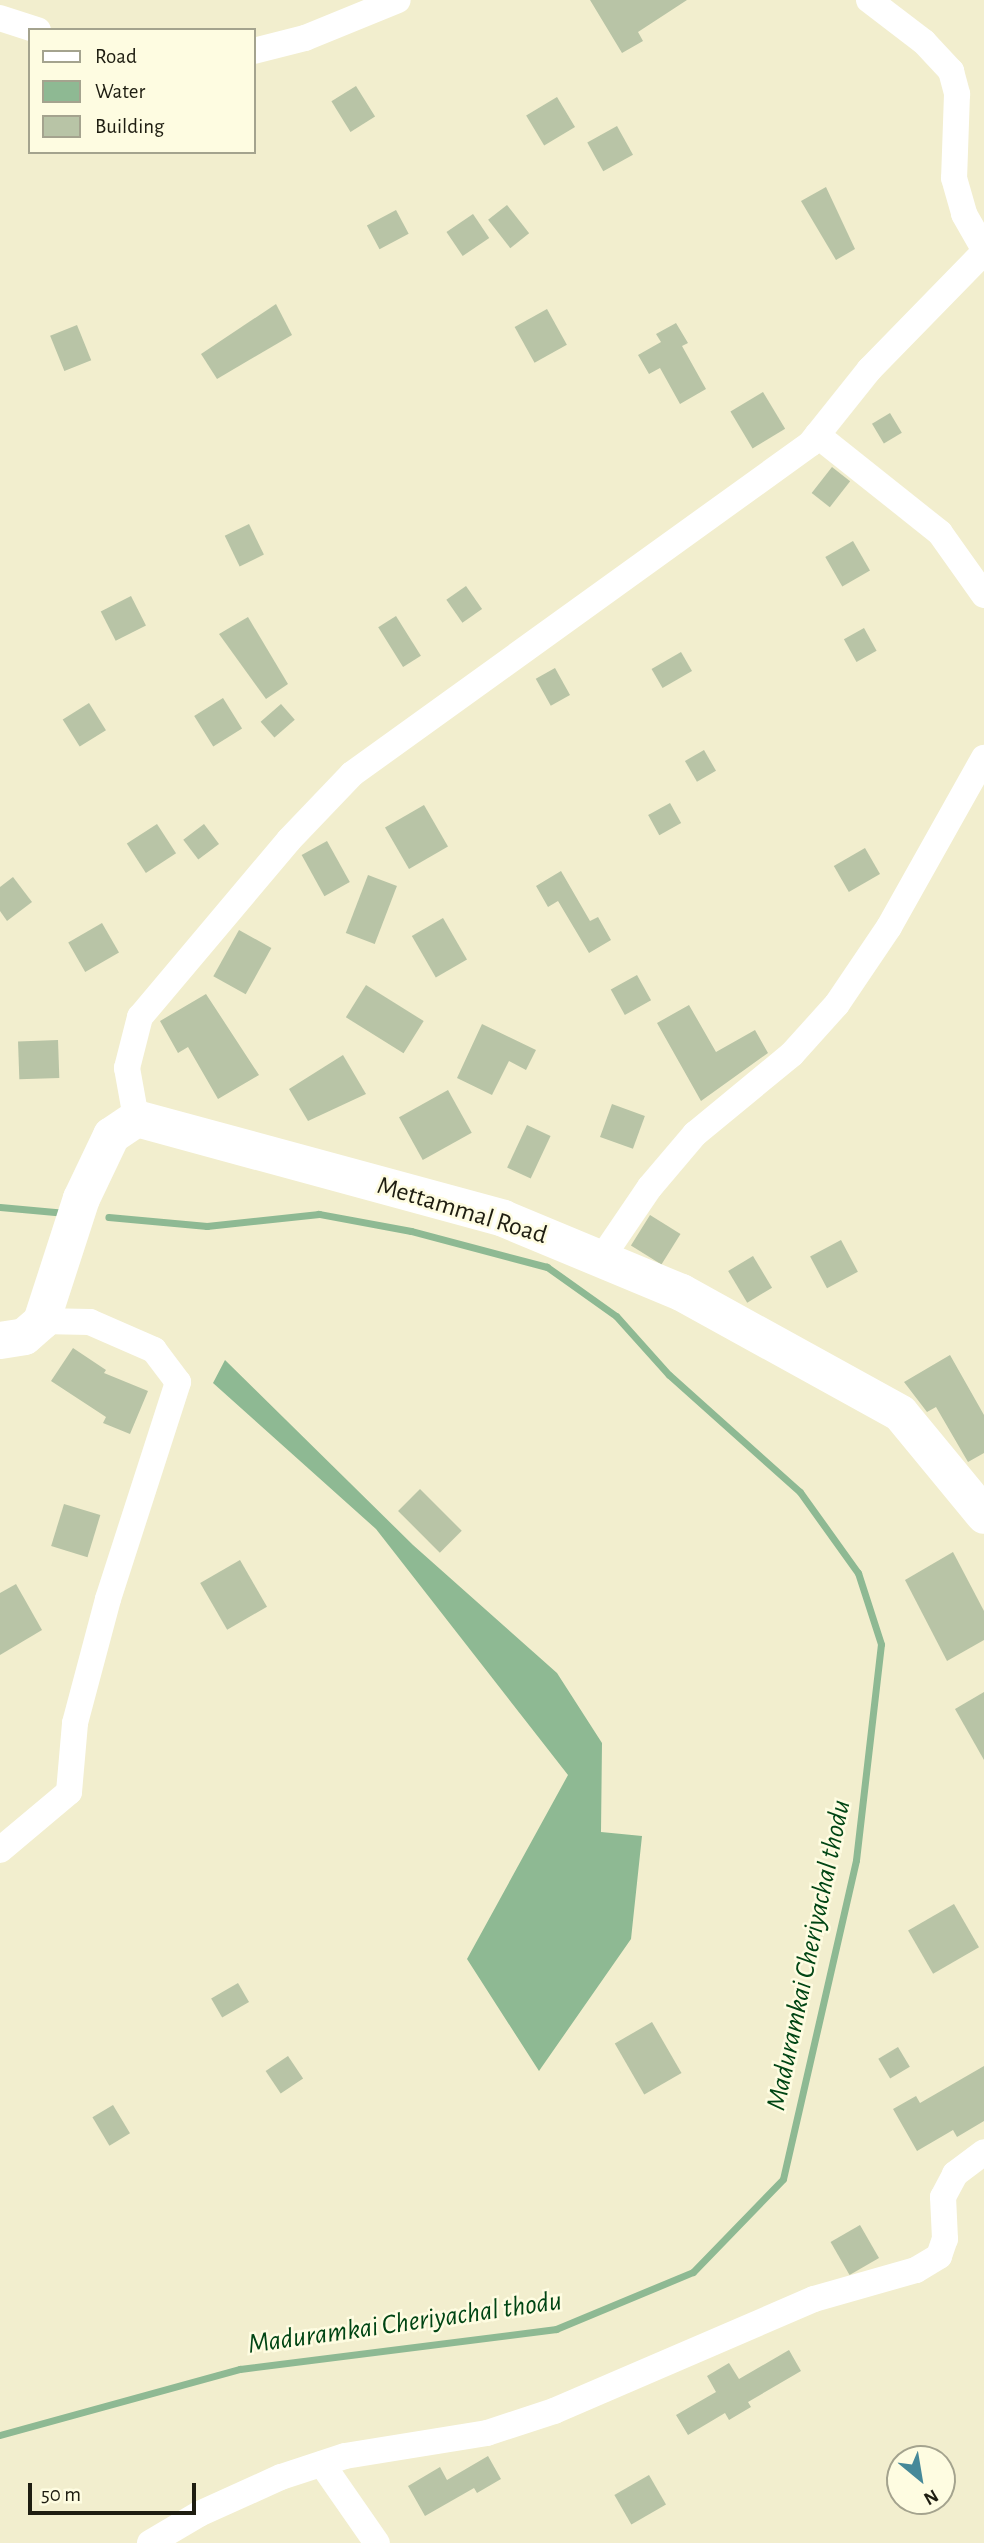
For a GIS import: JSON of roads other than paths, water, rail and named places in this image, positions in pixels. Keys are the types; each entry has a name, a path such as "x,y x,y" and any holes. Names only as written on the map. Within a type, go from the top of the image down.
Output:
{"main road":[{"path":"0,1340 24,1336 41,1321 81,1198 111,1135 136,1118"},
{"name":"Mettammal Road","path":"136,1118 503,1218 681,1292 900,1413 984,1515"}],"street":[{"path":"256,50 305,38 398,0"},
{"path":"136,1118 127,1068 141,1017 289,841 352,774 817,435 869,369 984,251 964,214 954,178 957,94 951,71 924,42 869,0"},
{"path":"0,18 32,28"},
{"path":"817,435 930,523 984,595"},
{"path":"601,1259 650,1187 695,1134 792,1054 837,1004 889,927 984,758"},
{"path":"0,1850 69,1792 75,1723 108,1599 178,1382 154,1350 90,1322 41,1321"},
{"path":"150,2543 199,2514 322,2464 509,2426 554,2411 814,2299 916,2270 939,2256 945,2239 943,2197 955,2174 984,2152"},
{"path":"322,2464 377,2543"}],"water":[{"path":"225,1360 413,1545 557,1673 602,1743 601,1832 642,1836 631,1939 539,2071 467,1959 568,1775 376,1529 213,1383"}],"waterway":[{"path":"0,1207 66,1213"},
{"name":"Maduramkai Cheriyachal thodu","path":"0,2435 240,2369 556,2329 693,2272 783,2179 856,1860 881,1644 858,1573 800,1492 669,1375 616,1316 547,1267 411,1231 319,1214 207,1226 108,1217"}]}
